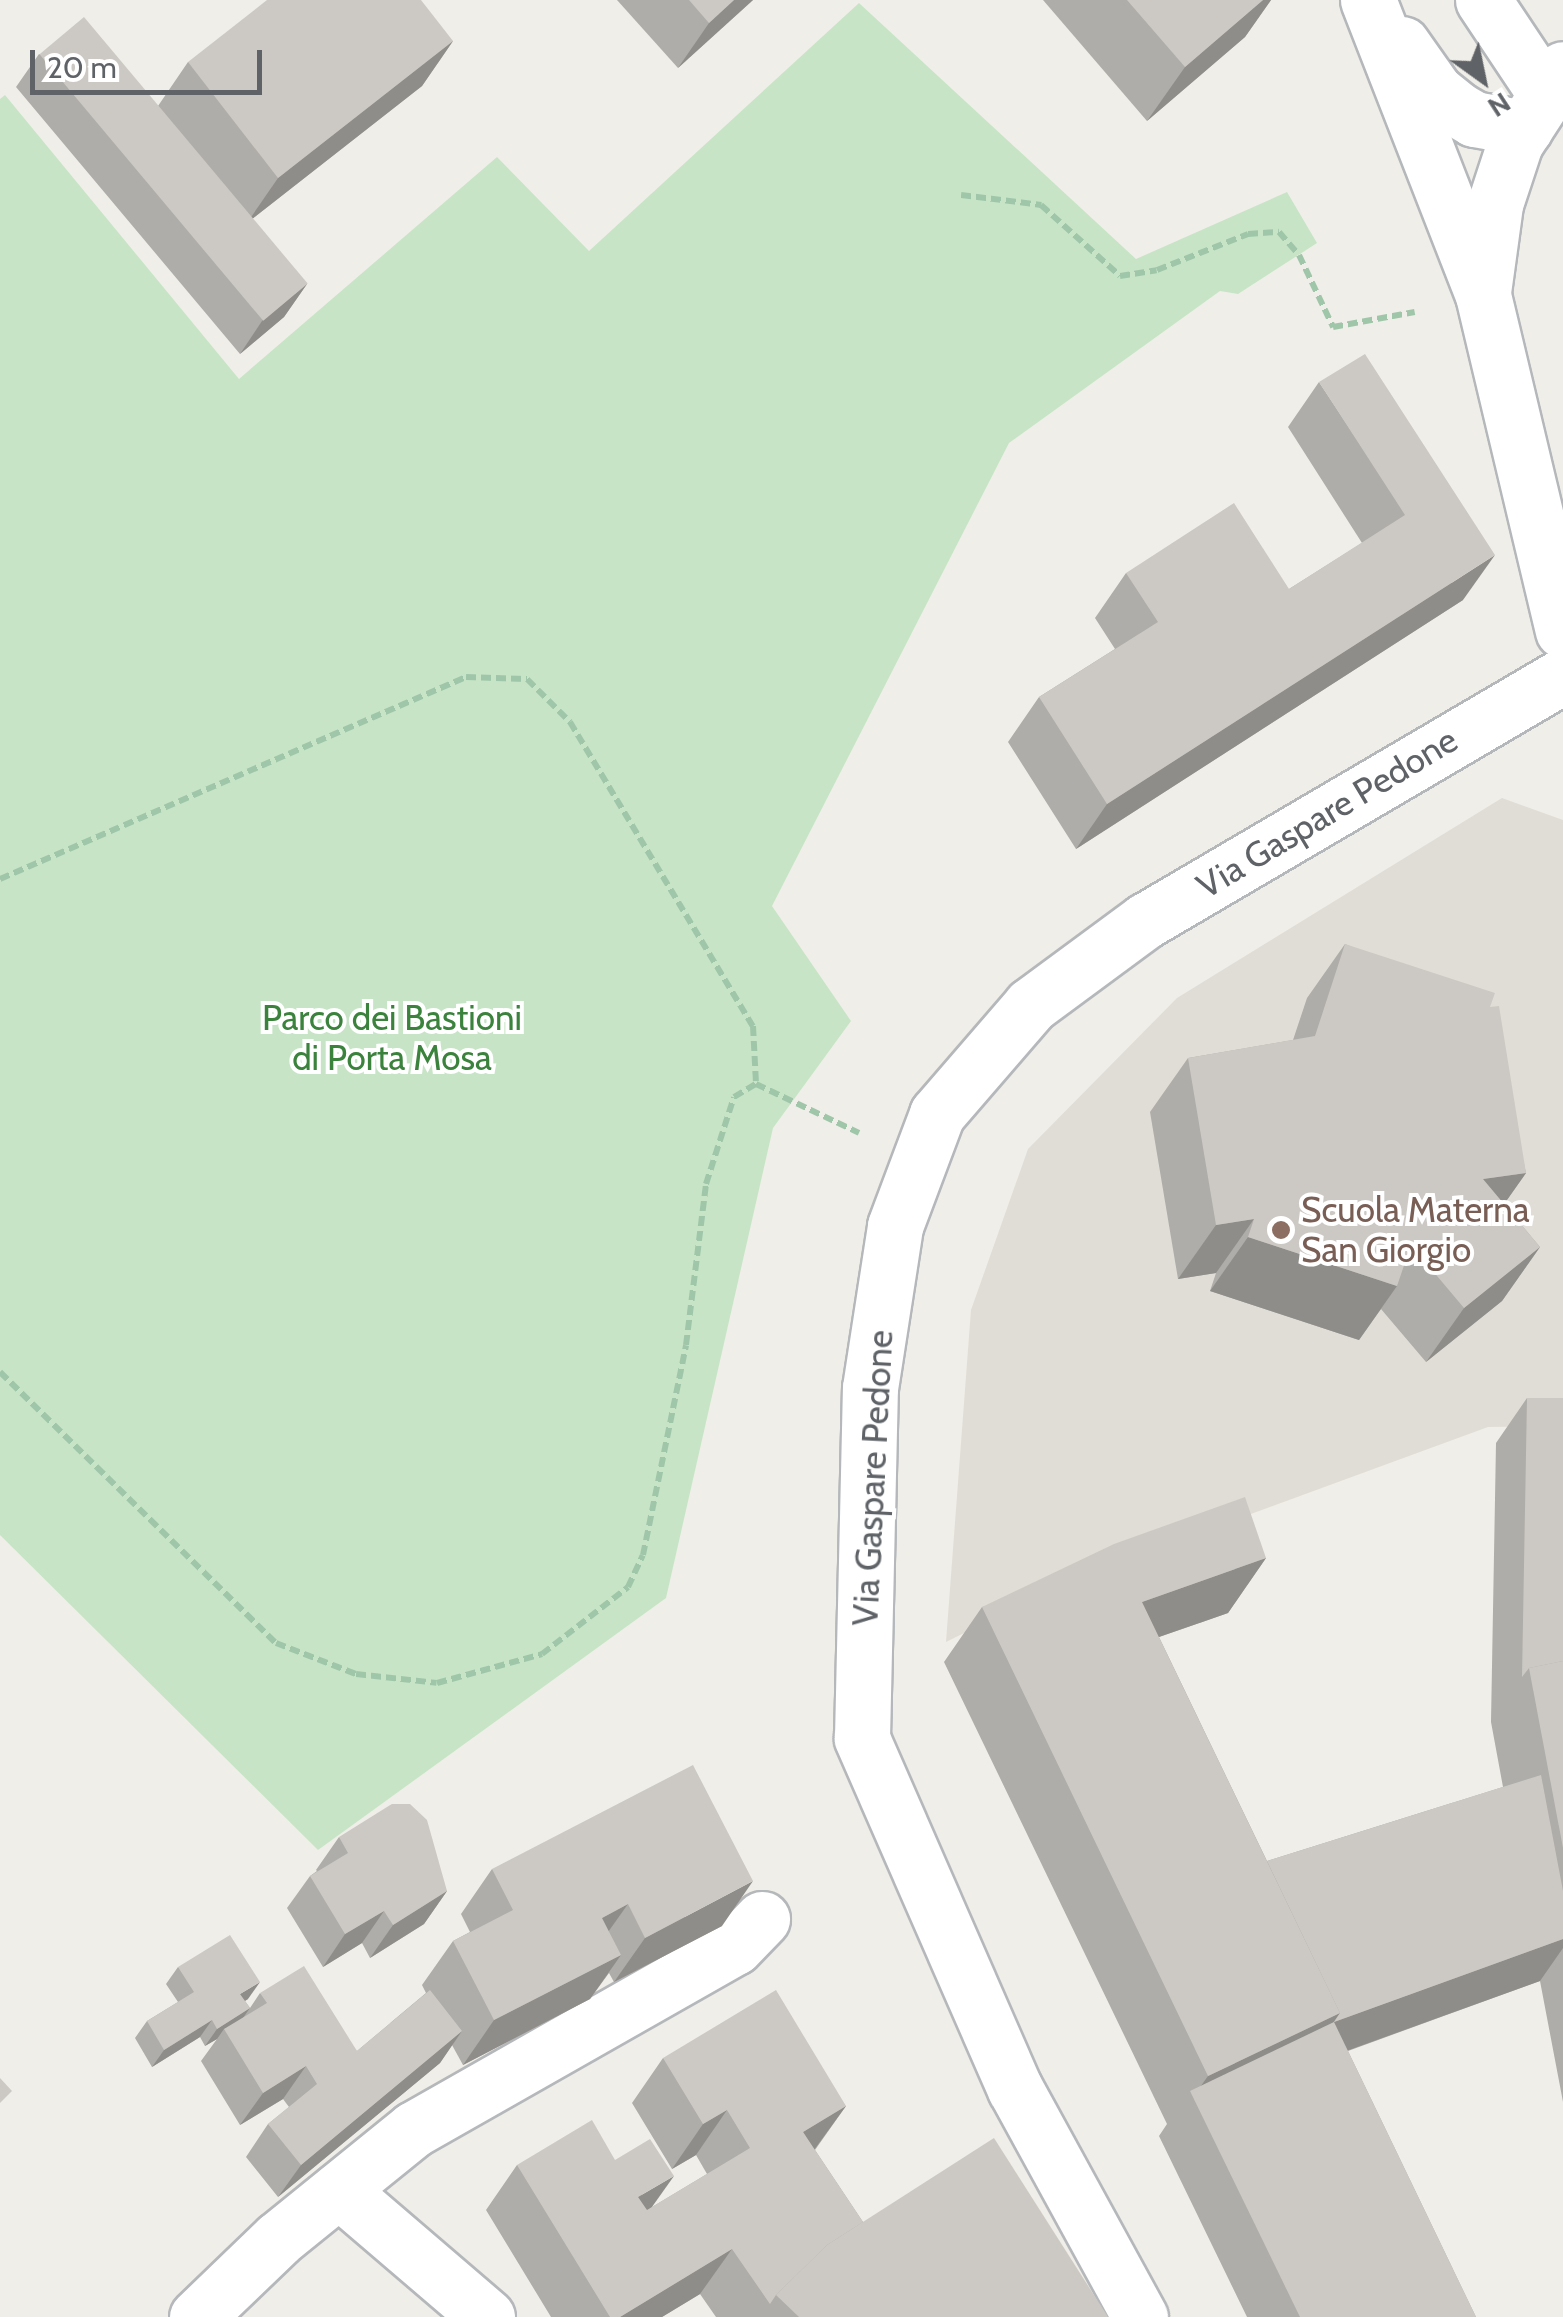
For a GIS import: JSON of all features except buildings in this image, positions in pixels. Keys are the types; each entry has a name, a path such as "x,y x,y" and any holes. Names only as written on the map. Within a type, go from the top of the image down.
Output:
{"street":[{"path":"1370,0 1434,91 1474,119 1544,97"},
{"path":"1370,0 1483,295 1563,631"},
{"path":"1484,0 1544,97"},
{"path":"1483,295 1495,204 1544,97"},
{"name":"Via Gaspare Pedone","path":"1140,2317 1015,2089 862,1738 870,1388 895,1226 937,1114 1031,1006 1145,921 1563,676"},
{"path":"197,2317 339,2190 414,2129 735,1946 762,1918"},
{"path":"339,2190 487,2317"}],"path":[{"path":"960,194 1042,205 1120,276 1158,270 1248,234 1279,232 1299,255 1332,327 1422,310"},
{"path":"0,879 466,677 527,679 570,722 753,1026 756,1084"},
{"path":"756,1084 920,1161"},
{"path":"0,1372 276,1644 356,1674 437,1684 542,1654 628,1587 644,1556 686,1345 706,1184 734,1097 756,1084"}],"shaded area":[{"name":"Scuola Materna San Giorgio","path":"1502,798 1563,820 1563,1426 1488,1427 1071,1580 946,1642 971,1310 1028,1149 1177,998"}],"green space":[{"name":"Parco dei Bastioni di Porta Mosa","path":"859,3 1136,259 1287,192 1317,243 1238,294 1220,291 1009,443 772,906 851,1021 773,1128 666,1598 318,1850 0,1535 0,99 5,95 239,379 497,157 589,251"}],"place":[{"name":"Scuola Materna San Giorgio","path":"1281,1230"}]}
